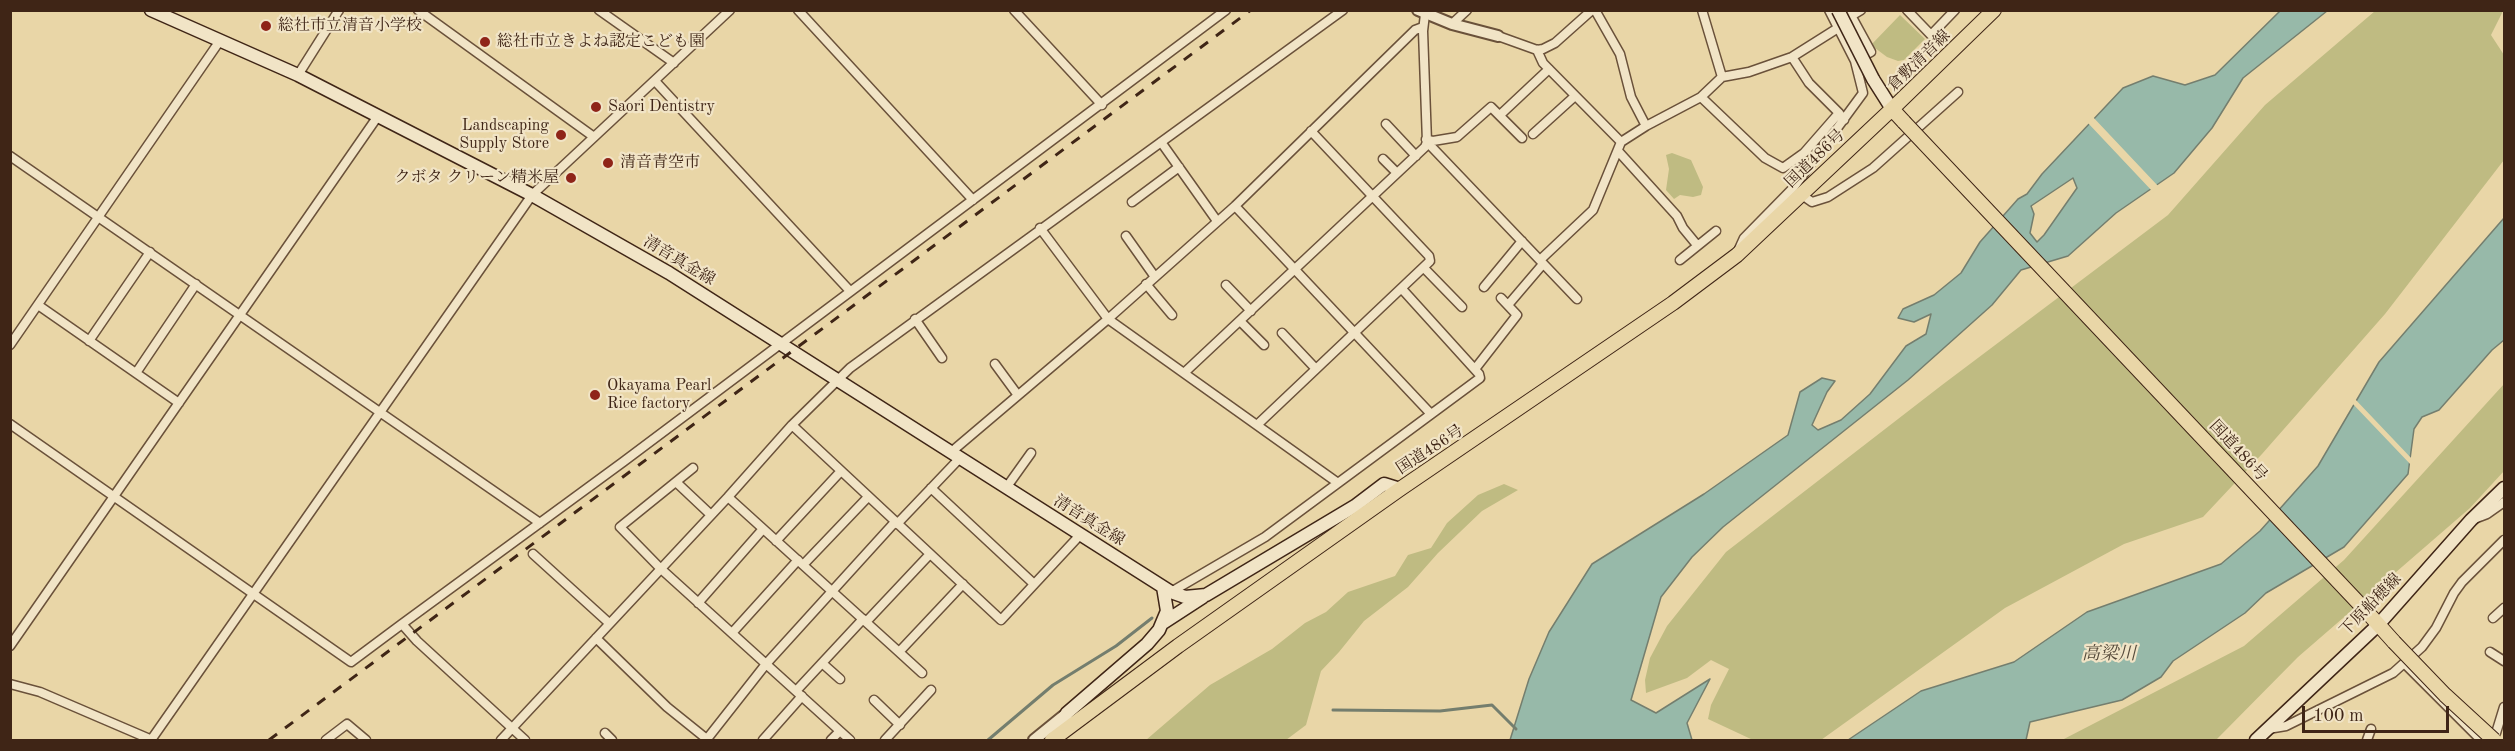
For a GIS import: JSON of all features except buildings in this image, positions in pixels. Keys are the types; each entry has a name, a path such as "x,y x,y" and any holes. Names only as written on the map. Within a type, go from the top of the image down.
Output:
{"main road":[{"name":"清音真金線","path":"151,10 298,75 532,195 669,273 1167,590 1185,597 1206,595"},
{"path":"1838,10 1873,79 1892,109"},
{"name":"倉敷清音線","path":"1892,109 1994,10"},
{"name":"国道486号","path":"1050,739 1400,489 1673,303 1737,255 1892,109 2394,642 2445,695 2495,737"},
{"path":"1163,623 1354,506 1384,484 1400,489"},
{"name":"下原船穂線","path":"2256,741 2378,624 2471,520 2505,488"},
{"path":"1050,739 1067,712 1147,644 1163,623 1167,611 1167,590"}],"street":[{"path":"298,75 339,10"},
{"path":"418,10 594,137"},
{"path":"599,10 674,63"},
{"path":"10,684 40,692 152,740 532,195 730,10"},
{"path":"798,10 973,200"},
{"path":"1014,10 1102,105"},
{"path":"10,424 254,592 351,663 1102,105 1226,10"},
{"path":"501,741 792,425 850,368 1343,10"},
{"path":"1452,24 1467,10"},
{"path":"1184,373 1416,156 1426,140 1422,12 1452,24 1498,36 1537,50 1551,46 1593,10 1620,54 1631,97 1646,126"},
{"path":"1702,10 1722,78"},
{"path":"1701,97 1765,158 1783,168 1804,153 1863,93 1855,61 1829,10"},
{"path":"1855,61 1871,52 1849,13 1861,10"},
{"path":"1907,10 1931,35 1955,10"},
{"path":"596,638 667,707 707,740 766,664 831,591 931,488 954,456 1017,394 1108,319 1235,206 1415,30 1423,27"},
{"path":"1508,305 1542,262 1593,210 1619,147 1646,126 1701,97 1722,78 1749,72 1792,57 1838,28"},
{"path":"10,345 219,42"},
{"path":"1537,50 1549,69 1665,201 1697,245"},
{"path":"1792,57 1809,83 1841,116"},
{"path":"1500,115 1549,69"},
{"path":"655,81 850,291"},
{"path":"1802,195 1812,202 1828,197 1873,168 1958,92"},
{"path":"1533,134 1575,96"},
{"path":"1426,140 1457,137 1491,107 1521,138"},
{"path":"10,646 378,116"},
{"path":"1737,255 1744,238 1794,187 1841,116"},
{"path":"1386,124 1416,156"},
{"path":"1257,425 1430,261 1429,256 1311,131"},
{"path":"1426,140 1577,299"},
{"path":"1161,142 1217,221"},
{"path":"10,156 540,523"},
{"path":"1383,159 1397,173"},
{"path":"1132,202 1179,167"},
{"path":"1235,206 1430,413"},
{"path":"1040,228 1108,319 1338,483"},
{"path":"1680,260 1716,231"},
{"path":"1126,236 1155,276"},
{"path":"1484,287 1522,241"},
{"path":"89,341 150,252"},
{"path":"1424,268 1462,307"},
{"path":"136,373 196,284"},
{"path":"1146,284 1172,315"},
{"path":"1226,285 1251,311"},
{"path":"1167,590 1265,537 1480,378 1475,369 1402,289"},
{"path":"1475,369 1517,315 1501,298"},
{"path":"38,305 179,403"},
{"path":"915,319 942,358"},
{"path":"1240,321 1264,345"},
{"path":"1282,333 1316,369"},
{"path":"995,364 1017,394"},
{"path":"792,425 1001,620 1080,535"},
{"path":"1006,488 1031,453"},
{"path":"693,468 620,527 660,568 850,741"},
{"path":"776,541 841,471"},
{"path":"676,482 711,515"},
{"path":"931,488 1034,584"},
{"path":"728,497 922,673"},
{"path":"732,633 868,497"},
{"path":"2471,520 2487,514 2505,502"},
{"path":"698,603 763,529"},
{"path":"2268,729 2286,726 2393,673 2429,639 2462,582 2505,540"},
{"path":"534,554 609,623"},
{"path":"763,741 822,663 930,554"},
{"path":"899,652 963,584"},
{"path":"2493,618 2505,608"},
{"path":"402,624 417,641 525,741"},
{"path":"2490,652 2505,661"},
{"path":"822,663 840,679"},
{"path":"2404,663 2481,741"},
{"path":"885,741 931,690"},
{"path":"874,700 900,725"},
{"path":"2495,737 2505,707"},
{"path":"1034,741 1067,712"},
{"path":"326,741 347,724 366,741"},
{"path":"2367,741 2371,729"},
{"path":"831,741 840,731"},
{"path":"605,733 612,741"}],"shaded area":[{"path":"2375,11 2503,11 2491,35 2504,55 2504,160 2385,314 2262,454 2203,517 2124,544 2005,608 1821,740 1753,740 1708,719 1711,705 1729,669 1711,660 1687,678 1646,693 1645,680 1650,658 1667,626 1726,552 1942,385 2168,215 2265,105"},
{"path":"1900,15 1925,39 1904,60 1898,61 1887,57 1871,45"},
{"path":"1672,153 1691,160 1703,187 1701,195 1693,197 1680,195 1674,199 1666,190 1669,169 1666,155"},
{"path":"2504,384 2504,471 2470,508 2298,657 2216,740 2062,740 2244,646 2344,560"},
{"path":"1504,484 1518,490 1482,511 1438,553 1408,587 1364,621 1321,671 1306,725 1286,740 1146,740 1210,685 1272,649 1305,623 1326,612 1348,592 1395,576 1408,555 1431,548 1447,523 1478,495"}],"water":[{"path":"2280,11 2327,11 2243,78 2212,128 2174,173 2116,213 2068,256 2021,270 1992,305 1908,380 1723,527 1692,557 1661,597 1631,700 1656,713 1710,679 1687,723 1692,740 1510,740 1529,679 1549,632 1592,564 1704,494 1788,435 1800,392 1822,378 1835,381 1827,392 1812,425 1818,430 1841,420 1870,394 1906,346 1926,334 1931,314 1914,322 1898,318 1903,309 1934,295 1961,273 1980,242 2123,88 2153,76 2185,85 2215,75","holes":["2073,178 2077,188 2044,235 2037,242 2030,233 2034,214 2031,206"]},
{"name":"高梁川","path":"2504,218 2504,340 2492,350 2439,410 2422,417 2414,429 2408,474 2344,547 2266,593 2245,613 2173,661 2161,677 2122,700 2030,722 2026,740 1848,740 1921,691 2014,662 2087,612 2221,564 2260,531 2318,466 2379,362"}],"pier":[{"path":"2092,116 2159,187 2153,192 2087,122"},
{"path":"2354,398 2413,460 2412,466 2351,402"}],"waterway":[{"path":"988,740 1053,685 1116,646 1152,618"},
{"path":"1333,710 1440,711 1492,705 1516,729"}],"railway":[{"path":"269,740 1251,10"}],"place":[{"name":"総社市立清音小学校","path":"266,26"},
{"name":"総社市立きよね認定こども園","path":"485,42"},
{"name":"Saori Dentistry","path":"596,107"},
{"name":"Landscaping Supply Store","path":"561,135"},
{"name":"清音青空市","path":"608,163"},
{"name":"クボタ クリーン精米屋","path":"571,178"},
{"name":"Okayama Pearl Rice factory","path":"595,395"}]}
